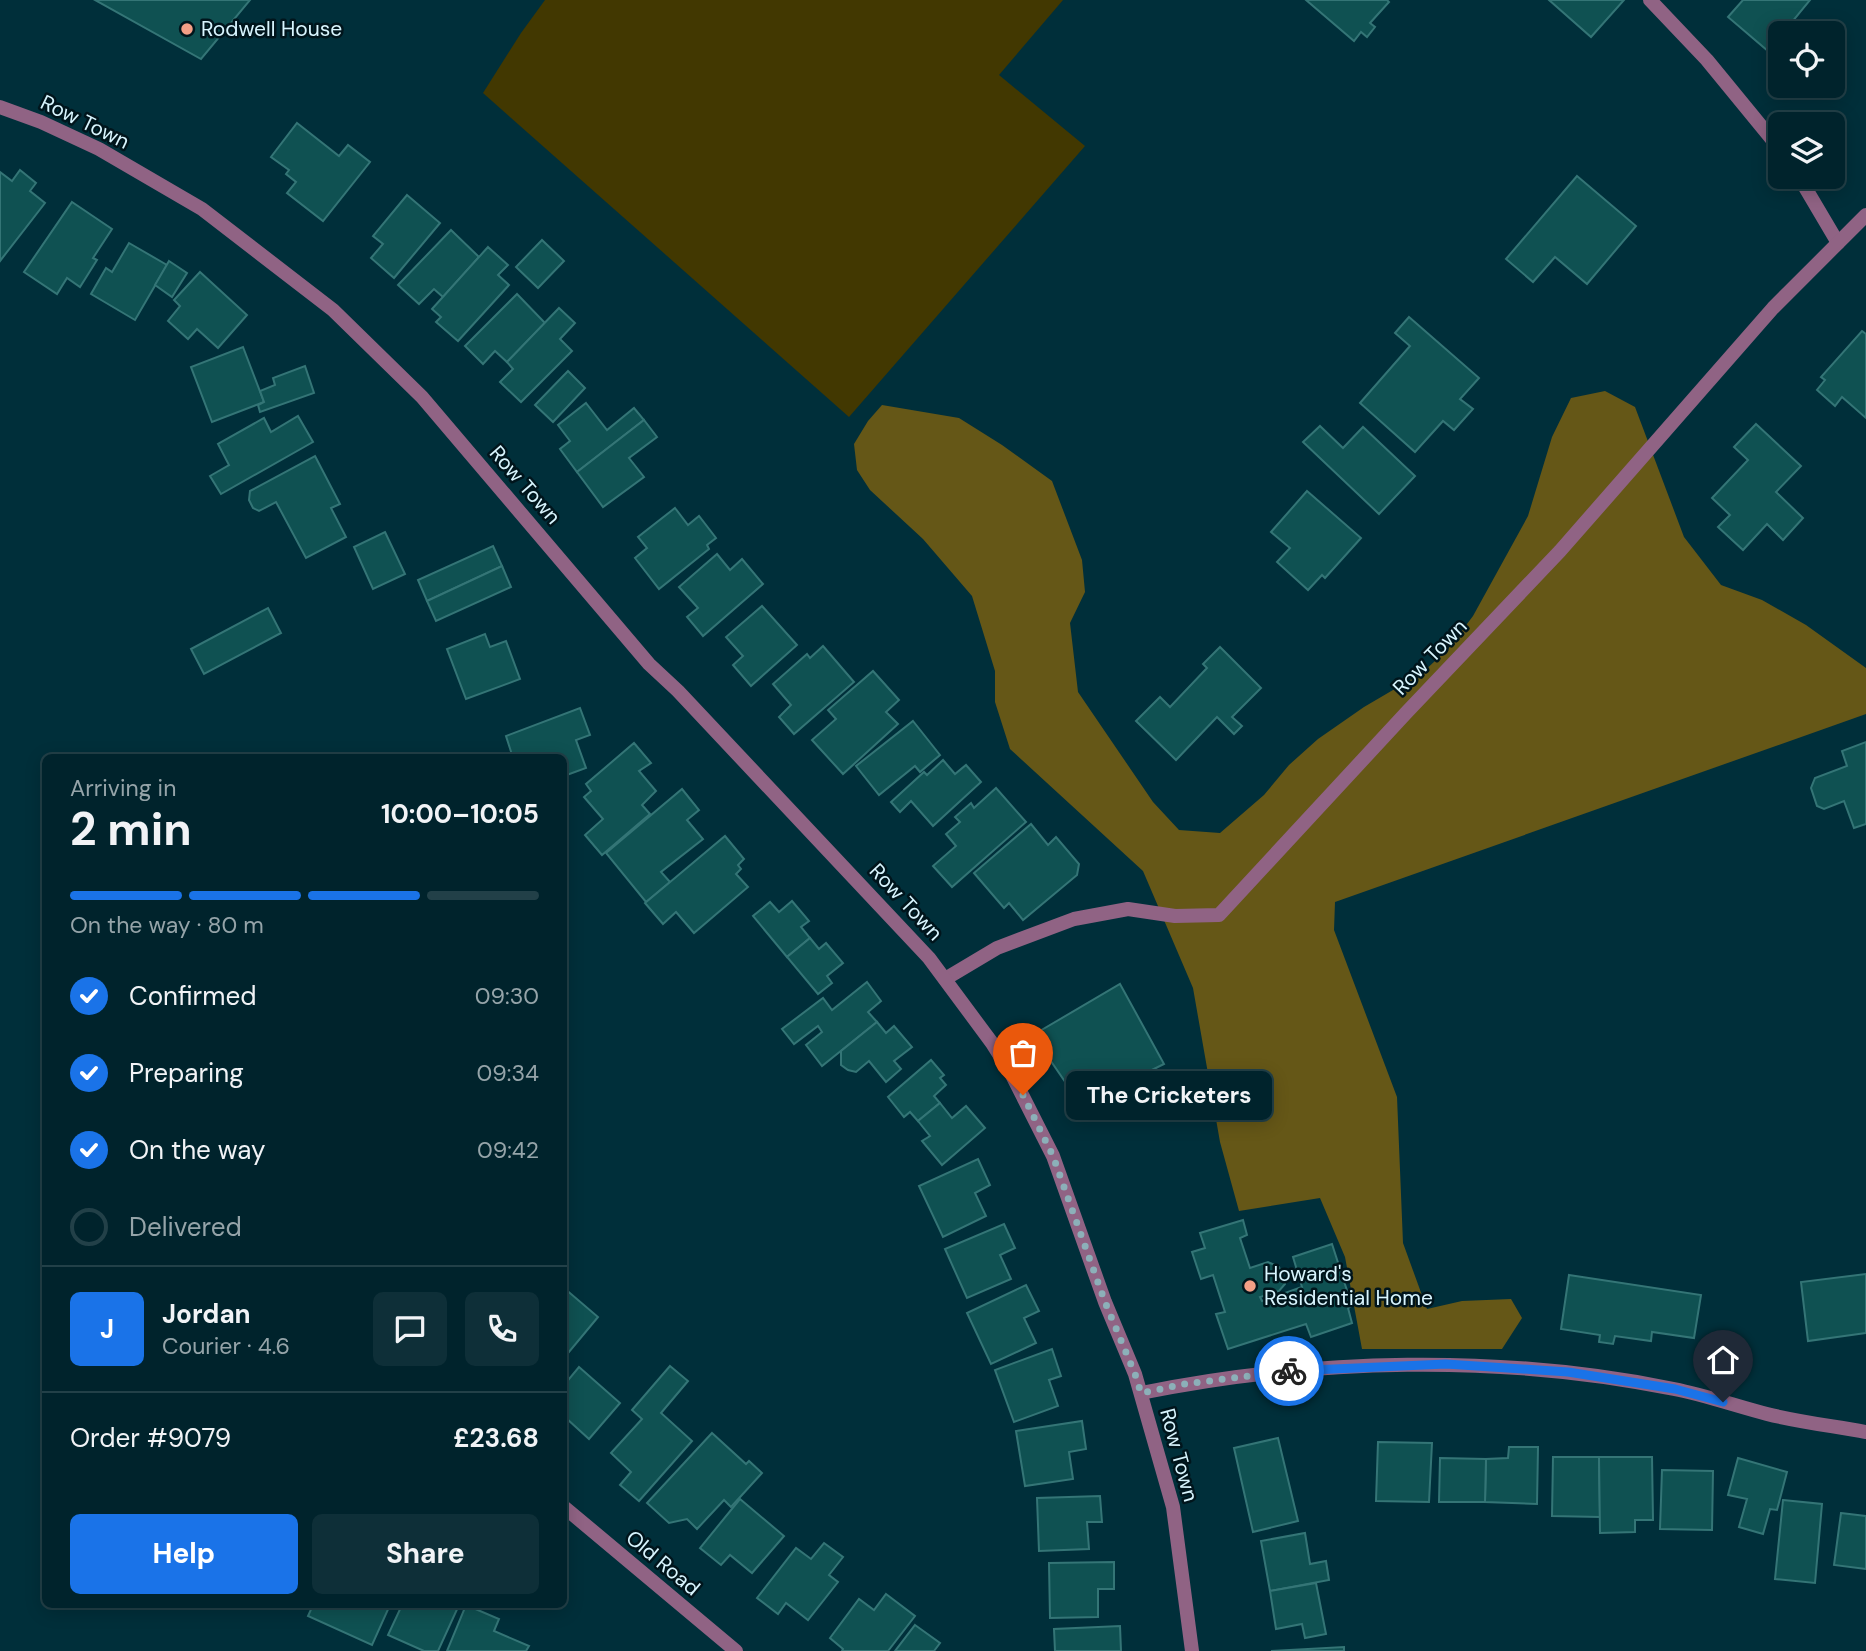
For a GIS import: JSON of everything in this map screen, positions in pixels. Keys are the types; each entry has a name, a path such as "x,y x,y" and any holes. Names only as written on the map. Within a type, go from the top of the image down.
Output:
{"street":[{"path":"1650,0 1707,60 1768,134"},
{"name":"Row Town","path":"0,107 41,122 99,149 202,209 333,310 422,397 649,664 839,860 929,958 992,1043 1012,1075 1053,1156 1141,1393 1173,1507 1192,1651"},
{"path":"1806,189 1838,243"},
{"name":"Row Town","path":"945,979 997,948 1074,919 1128,909 1175,916 1219,915 1560,551 1773,307 1866,215"},
{"path":"1141,1393 1185,1384 1305,1370 1446,1364 1568,1372 1675,1389 1770,1415 1866,1432"},
{"name":"Old Road","path":"567,1510 736,1651"}],"shaded area":[{"path":"545,0 1063,0 999,75 1085,146 849,417 483,93"},
{"path":"1605,391 1635,407 1684,537 1721,585 1762,600 1806,625 1866,668 1866,714 1335,902 1334,930 1397,1097 1403,1243 1427,1309 1462,1301 1511,1299 1522,1318 1502,1349 1362,1349 1345,1257 1320,1198 1239,1211 1220,1142 1193,988 1143,871 1010,749 995,702 995,671 972,596 923,539 870,490 857,470 854,444 882,405 959,418 1052,481 1082,560 1085,592 1070,623 1078,692 1153,802 1179,830 1220,833 1264,795 1289,765 1318,739 1364,707 1422,673 1448,649 1473,616 1528,516 1552,437 1571,398"}],"building":[{"name":"Rodwell House","path":"95,0 250,0 201,59"},
{"path":"1306,0 1389,2 1370,23 1375,27 1367,37 1361,32 1354,41"},
{"path":"1549,0 1624,0 1591,37"},
{"path":"1743,0 1810,0 1793,21 1768,21 1768,51 1728,17"},
{"path":"297,123 339,156 348,145 370,162 323,221 287,193 296,182 286,174 289,170 271,157"},
{"path":"20,170 36,183 30,191 45,203 0,261 0,172 12,181"},
{"path":"1577,176 1636,226 1587,284 1555,257 1533,282 1506,259"},
{"path":"407,195 440,223 394,278 371,258 383,244 373,236"},
{"path":"72,202 112,229 93,258 97,260 80,287 67,278 57,294 24,272"},
{"path":"451,230 479,257 443,297 434,289 419,304 398,285"},
{"path":"542,240 564,261 538,288 516,267"},
{"path":"129,243 167,265 135,320 91,294 106,268 112,272"},
{"path":"488,247 508,265 498,275 509,285 458,341 436,322 441,317 432,309"},
{"path":"169,261 187,273 172,297 155,285"},
{"path":"200,272 247,315 218,348 197,329 188,339 168,321 180,306 174,300"},
{"path":"517,294 545,323 507,362 495,351 483,364 465,346"},
{"path":"559,308 575,323 560,339 572,351 521,402 500,382 513,369 507,362"},
{"path":"1409,317 1479,378 1460,399 1473,409 1454,430 1443,421 1415,452 1360,403 1410,346 1395,333"},
{"path":"1862,331 1866,334 1866,418 1842,397 1835,406 1817,390 1825,380 1821,377"},
{"path":"243,347 264,402 212,422 191,367"},
{"path":"305,366 314,393 260,412 258,405 264,402 260,391 275,385 273,378"},
{"path":"568,371 585,388 553,422 535,405"},
{"path":"586,403 607,430 634,408 644,420 577,472 560,449 570,441 558,425"},
{"path":"298,416 313,442 221,494 210,476 229,465 218,444 264,418 271,432"},
{"path":"644,420 657,437 629,458 644,477 603,507 577,472"},
{"path":"1756,424 1801,466 1776,492 1803,518 1783,540 1767,524 1743,550 1718,527 1730,515 1712,498 1748,460 1734,447"},
{"path":"1320,426 1343,448 1363,427 1415,476 1379,514 1303,442"},
{"path":"315,456 340,504 331,508 346,537 306,558 276,502 259,511 253,508 249,500 250,491"},
{"path":"1307,491 1361,538 1325,578 1322,575 1308,590 1277,562 1290,548 1271,532"},
{"path":"675,508 688,525 699,516 716,538 707,545 709,549 659,589 635,558 647,548 638,537"},
{"path":"385,532 405,574 373,589 354,547"},
{"path":"493,546 502,566 427,601 418,580"},
{"path":"717,554 730,570 742,559 763,584 703,636 687,617 698,608 679,587"},
{"path":"502,566 511,587 436,621 427,601"},
{"path":"762,606 797,645 751,686 733,665 743,656 726,637"},
{"path":"268,608 281,633 204,674 191,649"},
{"path":"485,634 490,647 506,641 520,679 466,699 447,649"},
{"path":"823,646 854,682 794,734 779,717 791,705 773,684 807,654 810,658"},
{"path":"1220,647 1261,688 1232,717 1242,726 1234,734 1217,717 1176,760 1136,721 1160,697 1170,707 1207,668 1203,664"},
{"path":"873,671 899,700 886,712 898,724 843,774 812,740 836,719 828,710"},
{"path":"580,708 590,735 576,740 586,768 567,775 567,754 512,754 506,736"},
{"path":"913,721 940,755 920,772 915,766 879,795 856,766"},
{"path":"1866,742 1866,824 1854,828 1844,801 1824,809 1817,806 1811,788 1815,778 1847,766 1842,751"},
{"path":"634,743 651,763 639,771 656,791 642,805 650,814 602,855 585,835 603,819 584,797 591,791 586,784"},
{"path":"943,760 955,774 966,765 981,782 933,826 911,801 900,812 891,802 924,772 927,775"},
{"path":"996,788 1026,822 952,887 933,866 956,846 946,834 960,822 955,817 971,803 974,808"},
{"path":"682,789 699,810 687,820 703,839 661,872 670,882 646,902 606,853"},
{"path":"1031,824 1048,845 1056,837 1079,864 1077,875 1023,920 1009,903 1004,908 974,873"},
{"path":"725,836 744,859 738,865 741,869 736,874 748,887 694,933 676,912 663,924 645,903"},
{"path":"792,901 809,921 801,927 810,938 787,957 753,916 770,902 779,912"},
{"path":"810,938 819,949 826,943 843,963 827,976 832,983 818,994 787,957"},
{"path":"867,982 881,1001 868,1012 877,1022 822,1066 806,1045 822,1032 818,1026 794,1044 782,1029 823,998 832,1010"},
{"path":"1120,984 1164,1064 1081,1105 1033,1035"},
{"path":"877,1022 886,1033 894,1026 912,1047 894,1061 901,1069 886,1082 869,1061 856,1072 841,1065 841,1051"},
{"path":"931,1060 944,1075 940,1078 946,1085 934,1096 940,1103 918,1121 910,1112 904,1117 888,1097"},
{"path":"940,1103 952,1118 966,1106 985,1128 942,1165 922,1141 930,1136 918,1121"},
{"path":"978,1159 990,1185 975,1193 986,1216 943,1237 919,1186"},
{"name":"Howard's Residential Home","path":"1243,1220 1247,1235 1240,1238 1250,1268 1268,1262 1279,1267 1285,1284 1279,1291 1260,1297 1262,1301 1302,1287 1293,1257 1332,1244 1352,1306 1348,1308 1352,1323 1311,1337 1306,1324 1228,1349 1216,1314 1225,1312 1213,1275 1201,1279 1192,1252 1205,1248 1200,1233"},
{"path":"1004,1224 1015,1248 1000,1255 1011,1279 967,1298 945,1249"},
{"path":"1866,1274 1866,1333 1808,1341 1801,1282"},
{"path":"1569,1275 1701,1295 1694,1338 1652,1332 1651,1341 1615,1336 1613,1344 1599,1342 1600,1335 1561,1329"},
{"path":"1026,1285 1039,1311 1024,1318 1036,1343 991,1364 967,1313"},
{"path":"567,1291 598,1317 567,1354"},
{"path":"1052,1349 1061,1376 1049,1380 1058,1406 1014,1422 995,1370"},
{"path":"670,1366 688,1381 661,1413 692,1441 639,1501 620,1485 631,1472 611,1453 642,1419 632,1410"},
{"path":"579,1367 620,1403 589,1439 567,1419 567,1381"},
{"path":"1082,1421 1086,1449 1069,1452 1073,1479 1025,1486 1016,1431"},
{"path":"712,1433 746,1464 749,1461 762,1473 731,1507 724,1500 697,1529 687,1519 669,1523 647,1503"},
{"path":"1278,1438 1298,1521 1253,1532 1234,1448"},
{"path":"1378,1442 1432,1443 1429,1502 1376,1501"},
{"path":"1509,1447 1538,1447 1537,1504 1485,1502 1486,1459 1508,1458"},
{"path":"1553,1457 1599,1457 1600,1517 1552,1516"},
{"path":"1599,1457 1652,1457 1653,1520 1635,1520 1635,1532 1600,1533"},
{"path":"1440,1458 1486,1459 1485,1502 1439,1502"},
{"path":"1738,1458 1787,1472 1777,1510 1770,1509 1763,1534 1739,1527 1747,1499 1728,1495"},
{"path":"1662,1470 1713,1471 1712,1530 1660,1529"},
{"path":"1100,1496 1102,1522 1087,1522 1089,1549 1039,1551 1037,1498"},
{"path":"740,1499 784,1536 752,1573 730,1555 721,1565 700,1548"},
{"path":"1783,1500 1822,1504 1815,1583 1775,1579"},
{"path":"1841,1513 1866,1516 1866,1569 1834,1565"},
{"path":"1305,1533 1310,1564 1326,1561 1329,1580 1270,1591 1261,1541"},
{"path":"824,1543 843,1557 829,1575 838,1582 808,1620 786,1603 778,1614 757,1598 796,1548 811,1559"},
{"path":"1114,1562 1114,1589 1098,1589 1098,1617 1050,1618 1049,1563"},
{"path":"1316,1583 1326,1634 1305,1638 1302,1624 1276,1629 1270,1591"},
{"path":"886,1594 915,1616 888,1651 842,1651 830,1638 859,1599 874,1610"},
{"path":"312,1608 389,1608 372,1645 308,1616"},
{"path":"401,1608 458,1608 438,1651 424,1651 388,1635"},
{"path":"465,1608 473,1608 499,1619 494,1631 529,1646 526,1651 447,1651"},
{"path":"915,1625 940,1643 934,1651 895,1651"},
{"path":"1120,1626 1121,1651 1055,1651 1054,1629"},
{"path":"1344,1647 1344,1651 1271,1651"}],"way so far":[{"path":"1023,1095 1053,1156 1141,1393 1185,1384 1289,1371"}],"place":[{"name":"Rodwell House","path":"187,29"},
{"name":"The Cricketers","path":"1023,1095"},
{"name":"Howard's Residential Home","path":"1250,1286"}],"route":[{"path":"1289,1371 1446,1364 1568,1372 1675,1389 1723,1402"}]}
